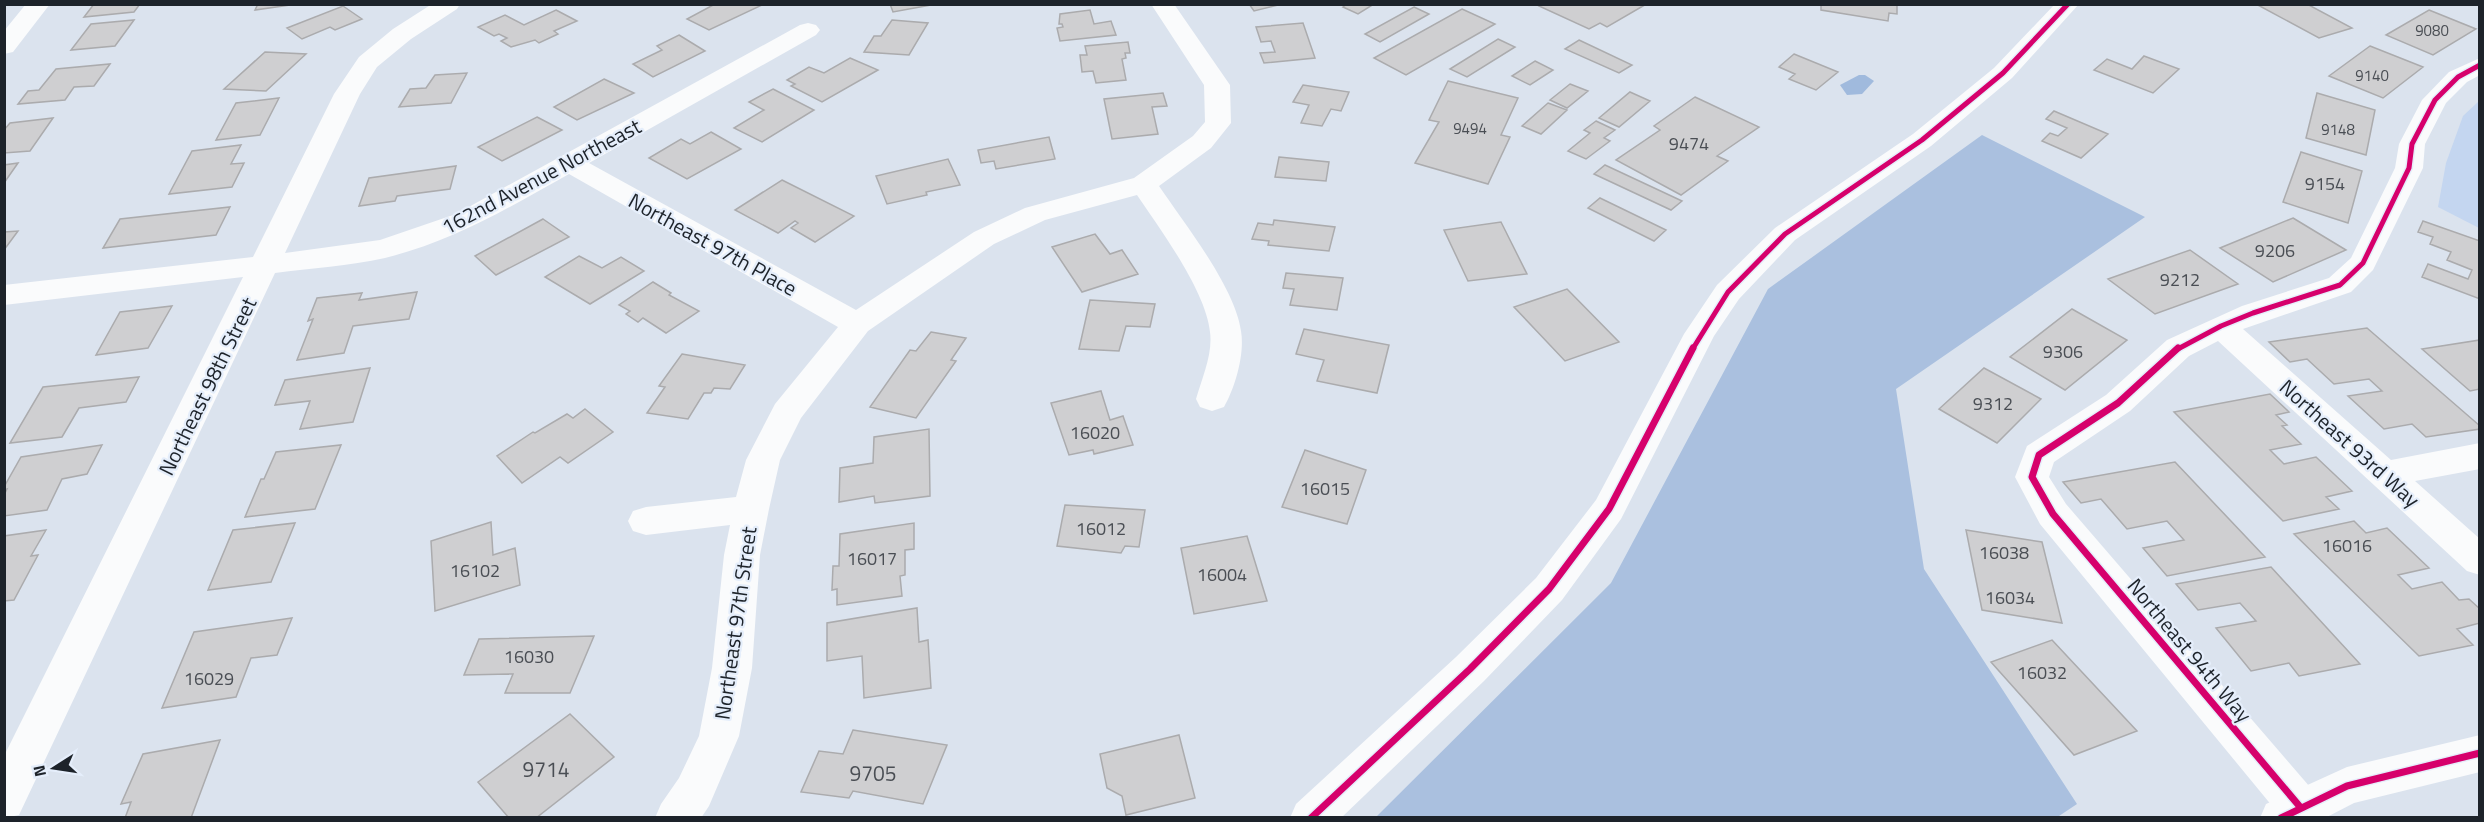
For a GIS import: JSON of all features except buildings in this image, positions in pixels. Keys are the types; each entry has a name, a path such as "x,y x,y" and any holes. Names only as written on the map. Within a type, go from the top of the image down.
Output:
{"street":[{"path":"4,47 39,4"},
{"name":"Northeast 98th Street","path":"4,801 348,94 368,62 402,34 449,4"},
{"path":"1162,4 1217,85 1218,123 1202,142 1144,184 1214,296 1226,331 1222,364 1212,399"},
{"path":"1311,818 1470,669 1549,589 1610,509 1700,334 1728,292 1785,234 1922,140 2003,73 2068,4"},
{"name":"162nd Avenue Northeast","path":"4,295 266,265 382,249 425,236 466,220 808,30"},
{"name":"Northeast 94th Way","path":"2291,813 2053,514 2032,477 2039,455 2118,403 2178,348 2253,313 2340,285 2363,263 2409,168 2412,144 2435,100 2458,77 2480,64"},
{"name":"Northeast 97th Place","path":"569,163 857,324"},
{"name":"Northeast 97th Street","path":"676,818 694,792 719,736 732,668 742,555 751,509 763,460 787,412 857,324 984,238 1035,214 1144,184"},
{"name":"Northeast 93rd Way","path":"2221,326 2480,561"},
{"path":"2384,474 2480,456"},
{"name":"Northeast 97th Street","path":"646,521 751,509"},
{"path":"2291,813 2348,786 2480,753"}],"shaded area":[{"path":"1859,75 1865,75 1874,81 1862,94 1847,95 1840,85"},
{"path":"2479,101 2479,228 2438,207 2446,163 2463,116"},
{"path":"1982,135 2145,217 1896,389 1924,569 2077,804 2056,818 1376,817 1611,583 1768,289"}],"cycle path":[{"path":"1311,818 1470,669 1549,589 1609,509 1700,334 1728,292 1785,234 1922,140 2003,73 2068,4"},
{"path":"2301,808 2053,514 2032,477 2039,455 2118,403 2178,348 2253,313 2340,285 2363,263 2409,168 2412,144 2435,100 2458,77 2480,65"},
{"path":"2281,818 2347,786 2480,753"}]}
